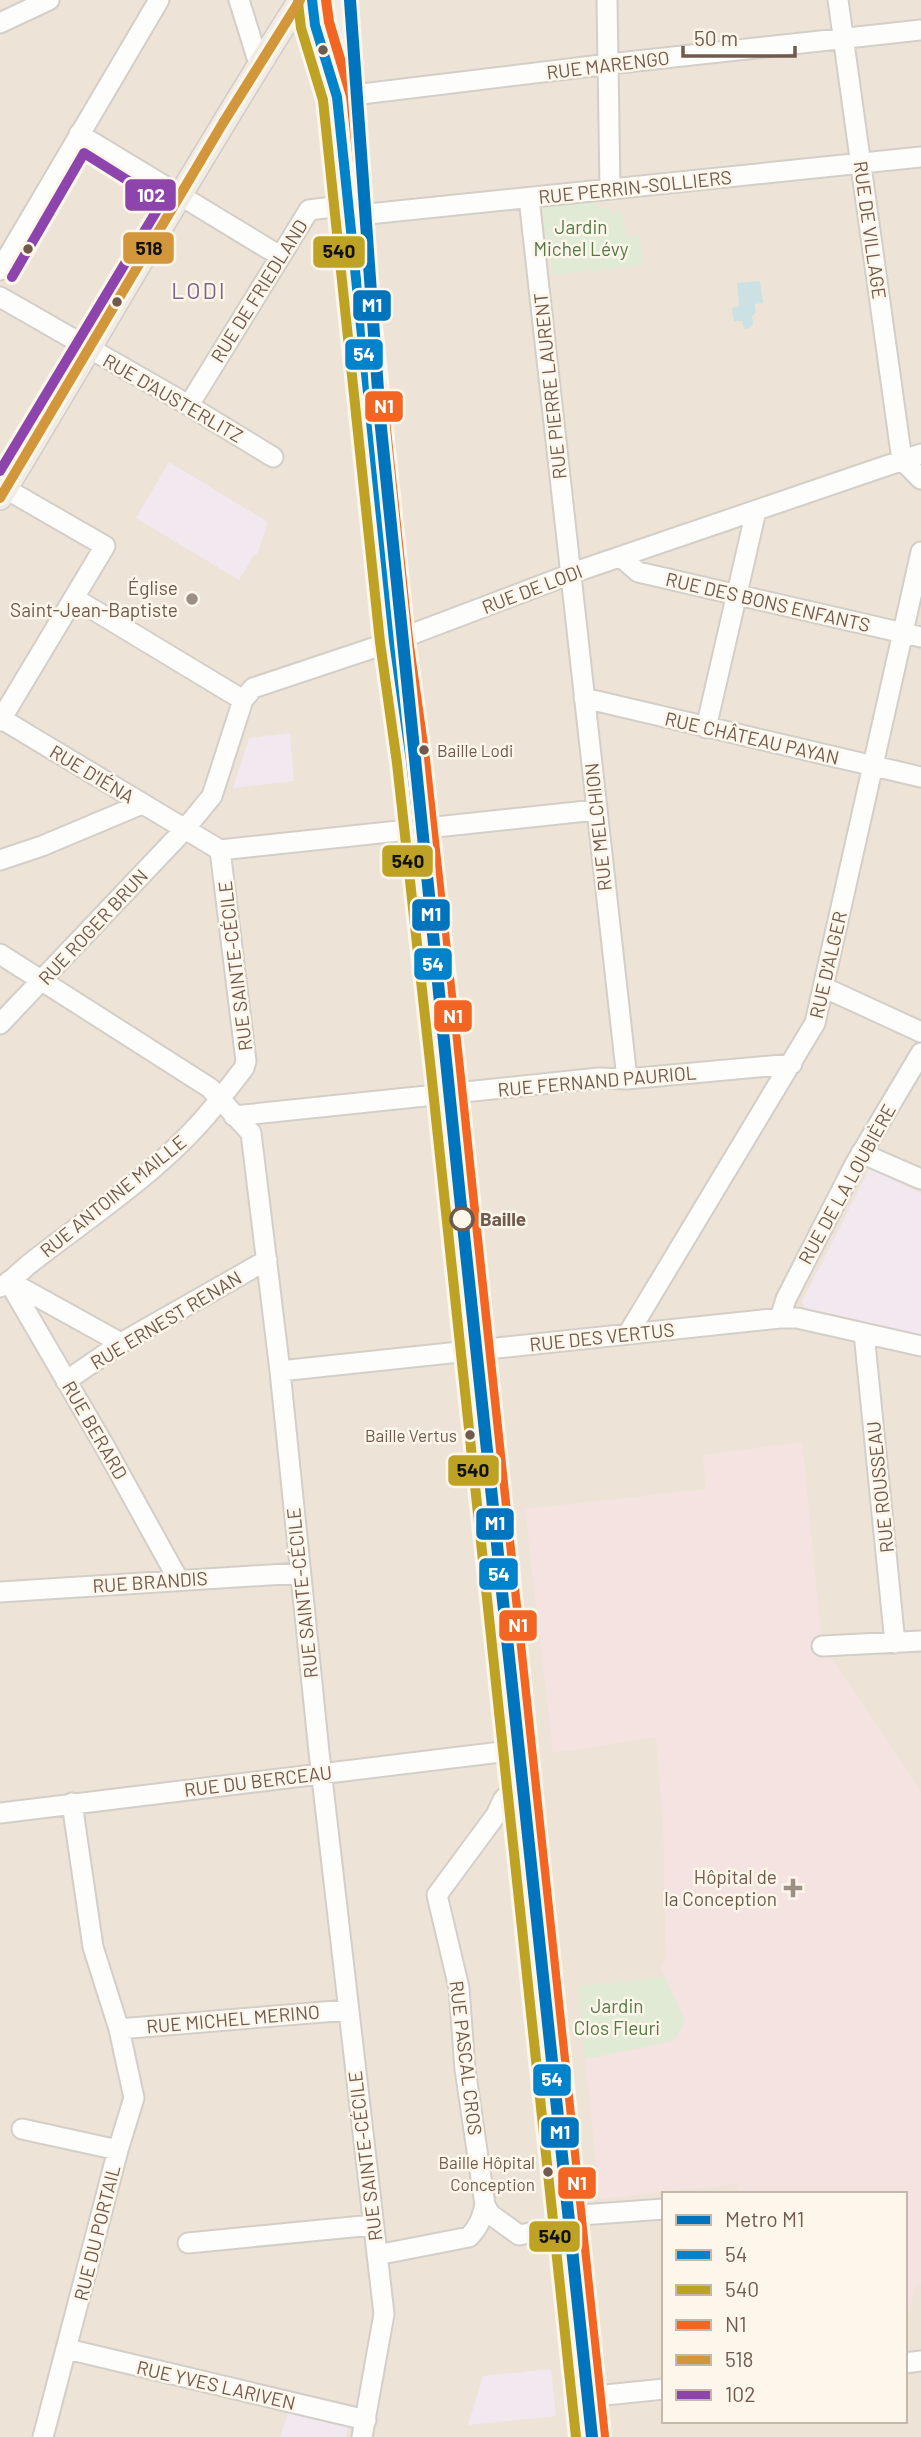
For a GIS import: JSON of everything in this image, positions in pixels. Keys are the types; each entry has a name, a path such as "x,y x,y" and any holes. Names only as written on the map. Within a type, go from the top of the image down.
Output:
{"main road":[{"path":"3,493 300,0"},
{"path":"312,0 315,25 337,97"},
{"path":"340,0 342,35 337,97 394,641 418,830 517,1750 510,1795 567,2221 590,2437"}],"street":[{"path":"0,23 49,0"},
{"path":"0,271 159,0"},
{"path":"239,0 259,64"},
{"path":"607,0 610,189"},
{"name":"RUE DE VILLAGE","path":"838,0 860,163 912,457"},
{"name":"RUE MARENGO","path":"337,97 921,30"},
{"path":"79,134 280,256"},
{"name":"RUE PERRIN-SOLLIERS","path":"348,210 529,198 921,157"},
{"name":"RUE PIERRE LAURENT","path":"529,198 571,575"},
{"name":"RUE DE FRIEDLAND","path":"189,405 309,210 348,210"},
{"name":"RUE D'AUSTERLITZ","path":"0,297 189,405 273,457"},
{"path":"912,457 921,479"},
{"name":"RUE DE LODI","path":"243,700 253,688 394,641 621,557 912,457"},
{"path":"0,719 105,546 3,493"},
{"path":"706,728 757,511"},
{"name":"RUE D'ALGER","path":"628,1334 815,1023 873,766 912,635 921,552"},
{"name":"RUE DES BONS ENFANTS","path":"621,557 638,572 912,635"},
{"name":"RUE MELCHION","path":"571,575 627,1079"},
{"path":"74,598 243,700 212,796 185,829 220,850 596,810"},
{"name":"RUE CHÂTEAU PAYAN","path":"584,698 921,777"},
{"name":"RUE D'IÉNA","path":"0,719 185,829"},
{"path":"0,860 42,846 142,804"},
{"name":"RUE ROGER BRUN","path":"0,1024 185,829"},
{"name":"RUE SAINTE-CÉCILE","path":"220,850 246,1061 244,1068 220,1099 251,1133 280,1371 384,2323 364,2428"},
{"path":"0,954 210,1088 220,1099"},
{"path":"823,987 921,1032"},
{"name":"RUE DE LA LOUBIÈRE","path":"780,1318 786,1299 861,1153 921,1053"},
{"name":"RUE FERNAND PAURIOL","path":"234,1116 599,1078 627,1079 792,1063"},
{"name":"RUE ANTOINE MAILLE","path":"3,1282 174,1151 204,1121 220,1099"},
{"path":"861,1153 921,1179"},
{"name":"RUE ERNEST RENAN","path":"66,1381 121,1343 267,1260"},
{"path":"3,1282 121,1343"},
{"name":"RUE BERARD","path":"3,1282 66,1381 178,1579"},
{"name":"RUE DES VERTUS","path":"280,1371 780,1318 797,1318 921,1346"},
{"name":"RUE ROUSSEAU","path":"864,1333 895,1643"},
{"name":"RUE BRANDIS","path":"0,1592 300,1573"},
{"path":"822,1646 921,1641"},
{"name":"RUE DU BERCEAU","path":"0,1813 517,1750"},
{"name":"RUE PASCAL CROS","path":"485,2205 465,2069 461,1997 437,1895 510,1795"},
{"name":"RUE DU PORTAIL","path":"43,2437 134,2098 118,2029 93,1947 72,1803"},
{"name":"RUE MICHEL MERINO","path":"118,2029 348,2010"},
{"path":"22,2129 118,2150"},
{"path":"485,2205 490,2214 519,2235 567,2221 662,2209"},
{"path":"377,2255 469,2237 476,2230 485,2205"},
{"path":"188,2244 373,2225"},
{"name":"RUE YVES LARIVEN","path":"67,2349 364,2428"},
{"path":"586,2398 662,2389"}],"shaded area":[{"path":"0,0 921,0 921,2437 0,2437"},
{"path":"760,281 763,303 755,304 753,324 744,329 742,321 734,321 732,308 739,306 737,283"},
{"path":"169,462 268,522 257,555 254,555 239,580 136,518"},
{"path":"290,733 294,781 233,788 249,738"},
{"path":"869,1169 921,1193 921,1335 805,1308 802,1302"},
{"name":"Hôpital de la Conception","path":"802,1442 823,1655 832,1659 921,1792 921,2285 917,2284 907,2316 907,2192 739,2192 736,2184 600,2199 585,2059 674,2041 685,2021 661,1968 666,1958 663,1822 656,1737 553,1753 525,1509 706,1489 703,1455"},
{"path":"551,2369 556,2416 468,2425 483,2376"},
{"path":"290,2408 349,2423 346,2437 280,2437"}],"green space":[{"name":"Jardin Michel Lévy","path":"596,202 597,208 609,207 610,213 622,212 626,237 639,235 643,265 552,275 551,258 547,258 542,208"},
{"name":"Jardin Clos Fleuri","path":"665,1977 685,2021 674,2041 585,2059 578,1986"}],"metro line":[{"name":"M1","path":"350,0 380,418 592,2437"}],"transit line":[{"name":"518","path":"0,498 223,123 300,0"},
{"name":"54","path":"312,0 315,25 337,97 394,641 411,761 445,1069 590,2437"},
{"name":"N1","path":"326,0 329,22 351,96 408,639 425,759 459,1068 604,2436"},
{"name":"540","path":"298,2 301,28 323,100 380,642 397,763 431,1071 576,2437"},
{"name":"102","path":"0,471 162,202 84,153 12,277"}],"place":[{"name":"Église Saint-Jean-Baptiste","path":"192,599"},
{"name":"Baille Lodi","path":"424,750"},
{"name":"Baille","path":"462,1219"},
{"name":"Baille Vertus","path":"470,1435"},
{"name":"Hôpital de la Conception","path":"793,1888"},
{"name":"Baille Hôpital Conception","path":"548,2172"}],"district":[{"name":"LODI","path":"199,291"}]}
